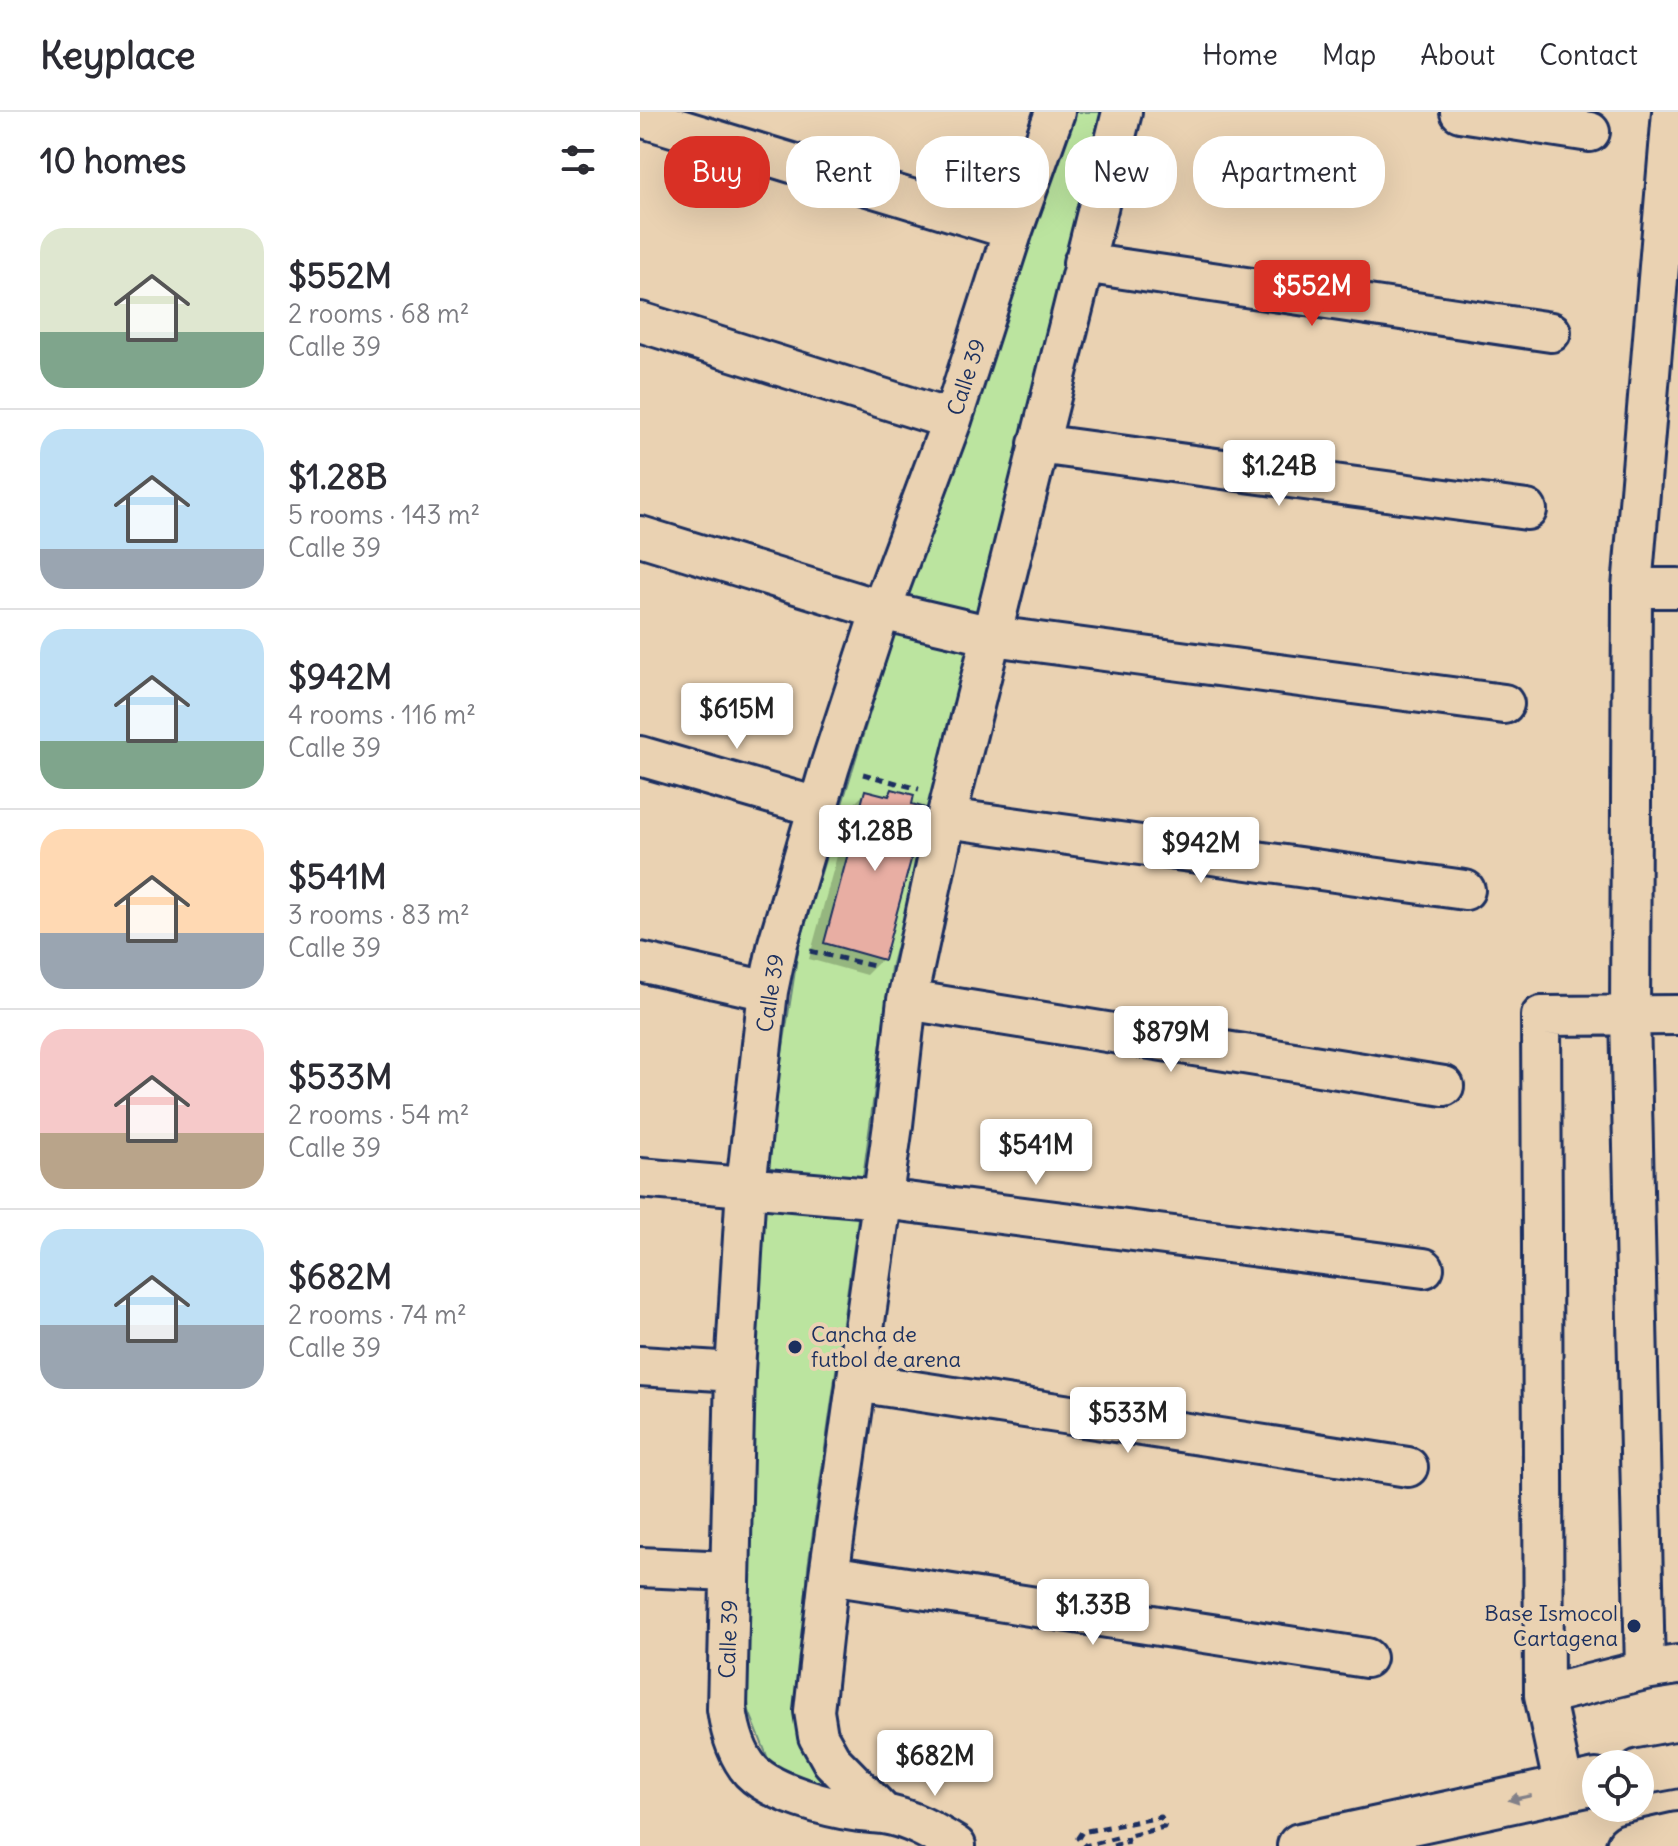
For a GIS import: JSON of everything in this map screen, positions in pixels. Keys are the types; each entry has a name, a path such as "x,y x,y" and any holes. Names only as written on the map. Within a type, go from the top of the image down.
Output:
{"highway":[{"path":"1654,1769 1678,1765"},
{"path":"1300,1846 1580,1785"},
{"path":"1629,1846 1678,1835"}],"street":[{"name":"Calle 39","path":"956,1846 926,1828 884,1814 836,1807 779,1788 751,1771 734,1740 727,1709 735,1372 746,1186 768,991 778,943 817,807 881,610 952,420 1013,230 1055,112"},
{"name":"Calle 39","path":"884,1814 832,1761 818,1736 814,1711 829,1575 883,1199 909,987 948,808 1122,112"},
{"path":"1460,112 1590,132"},
{"path":"1544,1695 1661,1667 1630,1015 1632,588 1672,112"},
{"path":"640,117 1013,230"},
{"path":"1083,263 1551,332"},
{"path":"640,322 952,420"},
{"path":"1038,444 1527,510"},
{"path":"640,536 881,610 992,636 1504,704"},
{"path":"1632,588 1678,588"},
{"path":"640,756 817,807"},
{"path":"948,808 1465,890"},
{"path":"640,962 768,991"},
{"path":"909,987 1444,1086"},
{"path":"1580,1785 1544,1695 1541,1016 1678,1015"},
{"path":"640,1178 883,1199 1424,1268"},
{"path":"640,1366 735,1372"},
{"path":"856,1382 1408,1467"},
{"path":"640,1567 730,1571"},
{"path":"829,1575 1366,1658"}],"path":[{"path":"830,766 948,808"},
{"path":"778,943 909,987"},
{"path":"1113,1846 1118,1845 1117,1838 1085,1846 1078,1838 1082,1832 1158,1815 1165,1823 1159,1830 1126,1837 1128,1846"}],"green space":[{"path":"1062,112 1105,112 1099,136 1065,136 1065,208 1081,208 979,621 900,598 1030,208 1049,208 1049,151"},
{"path":"896,627 976,650 891,968 862,1185 763,1175 799,945"},
{"path":"762,1200 859,1211 808,1567 798,1721 809,1757 825,1789 771,1766 749,1711 743,1655 742,1581"}],"building":[{"path":"892,789 914,795 912,804 925,808 884,960 824,943 865,790 889,796"}],"place":[{"name":"Cancha de futbol de arena","path":"795,1347"},
{"name":"Base Ismocol Cartagena","path":"1634,1626"}]}
